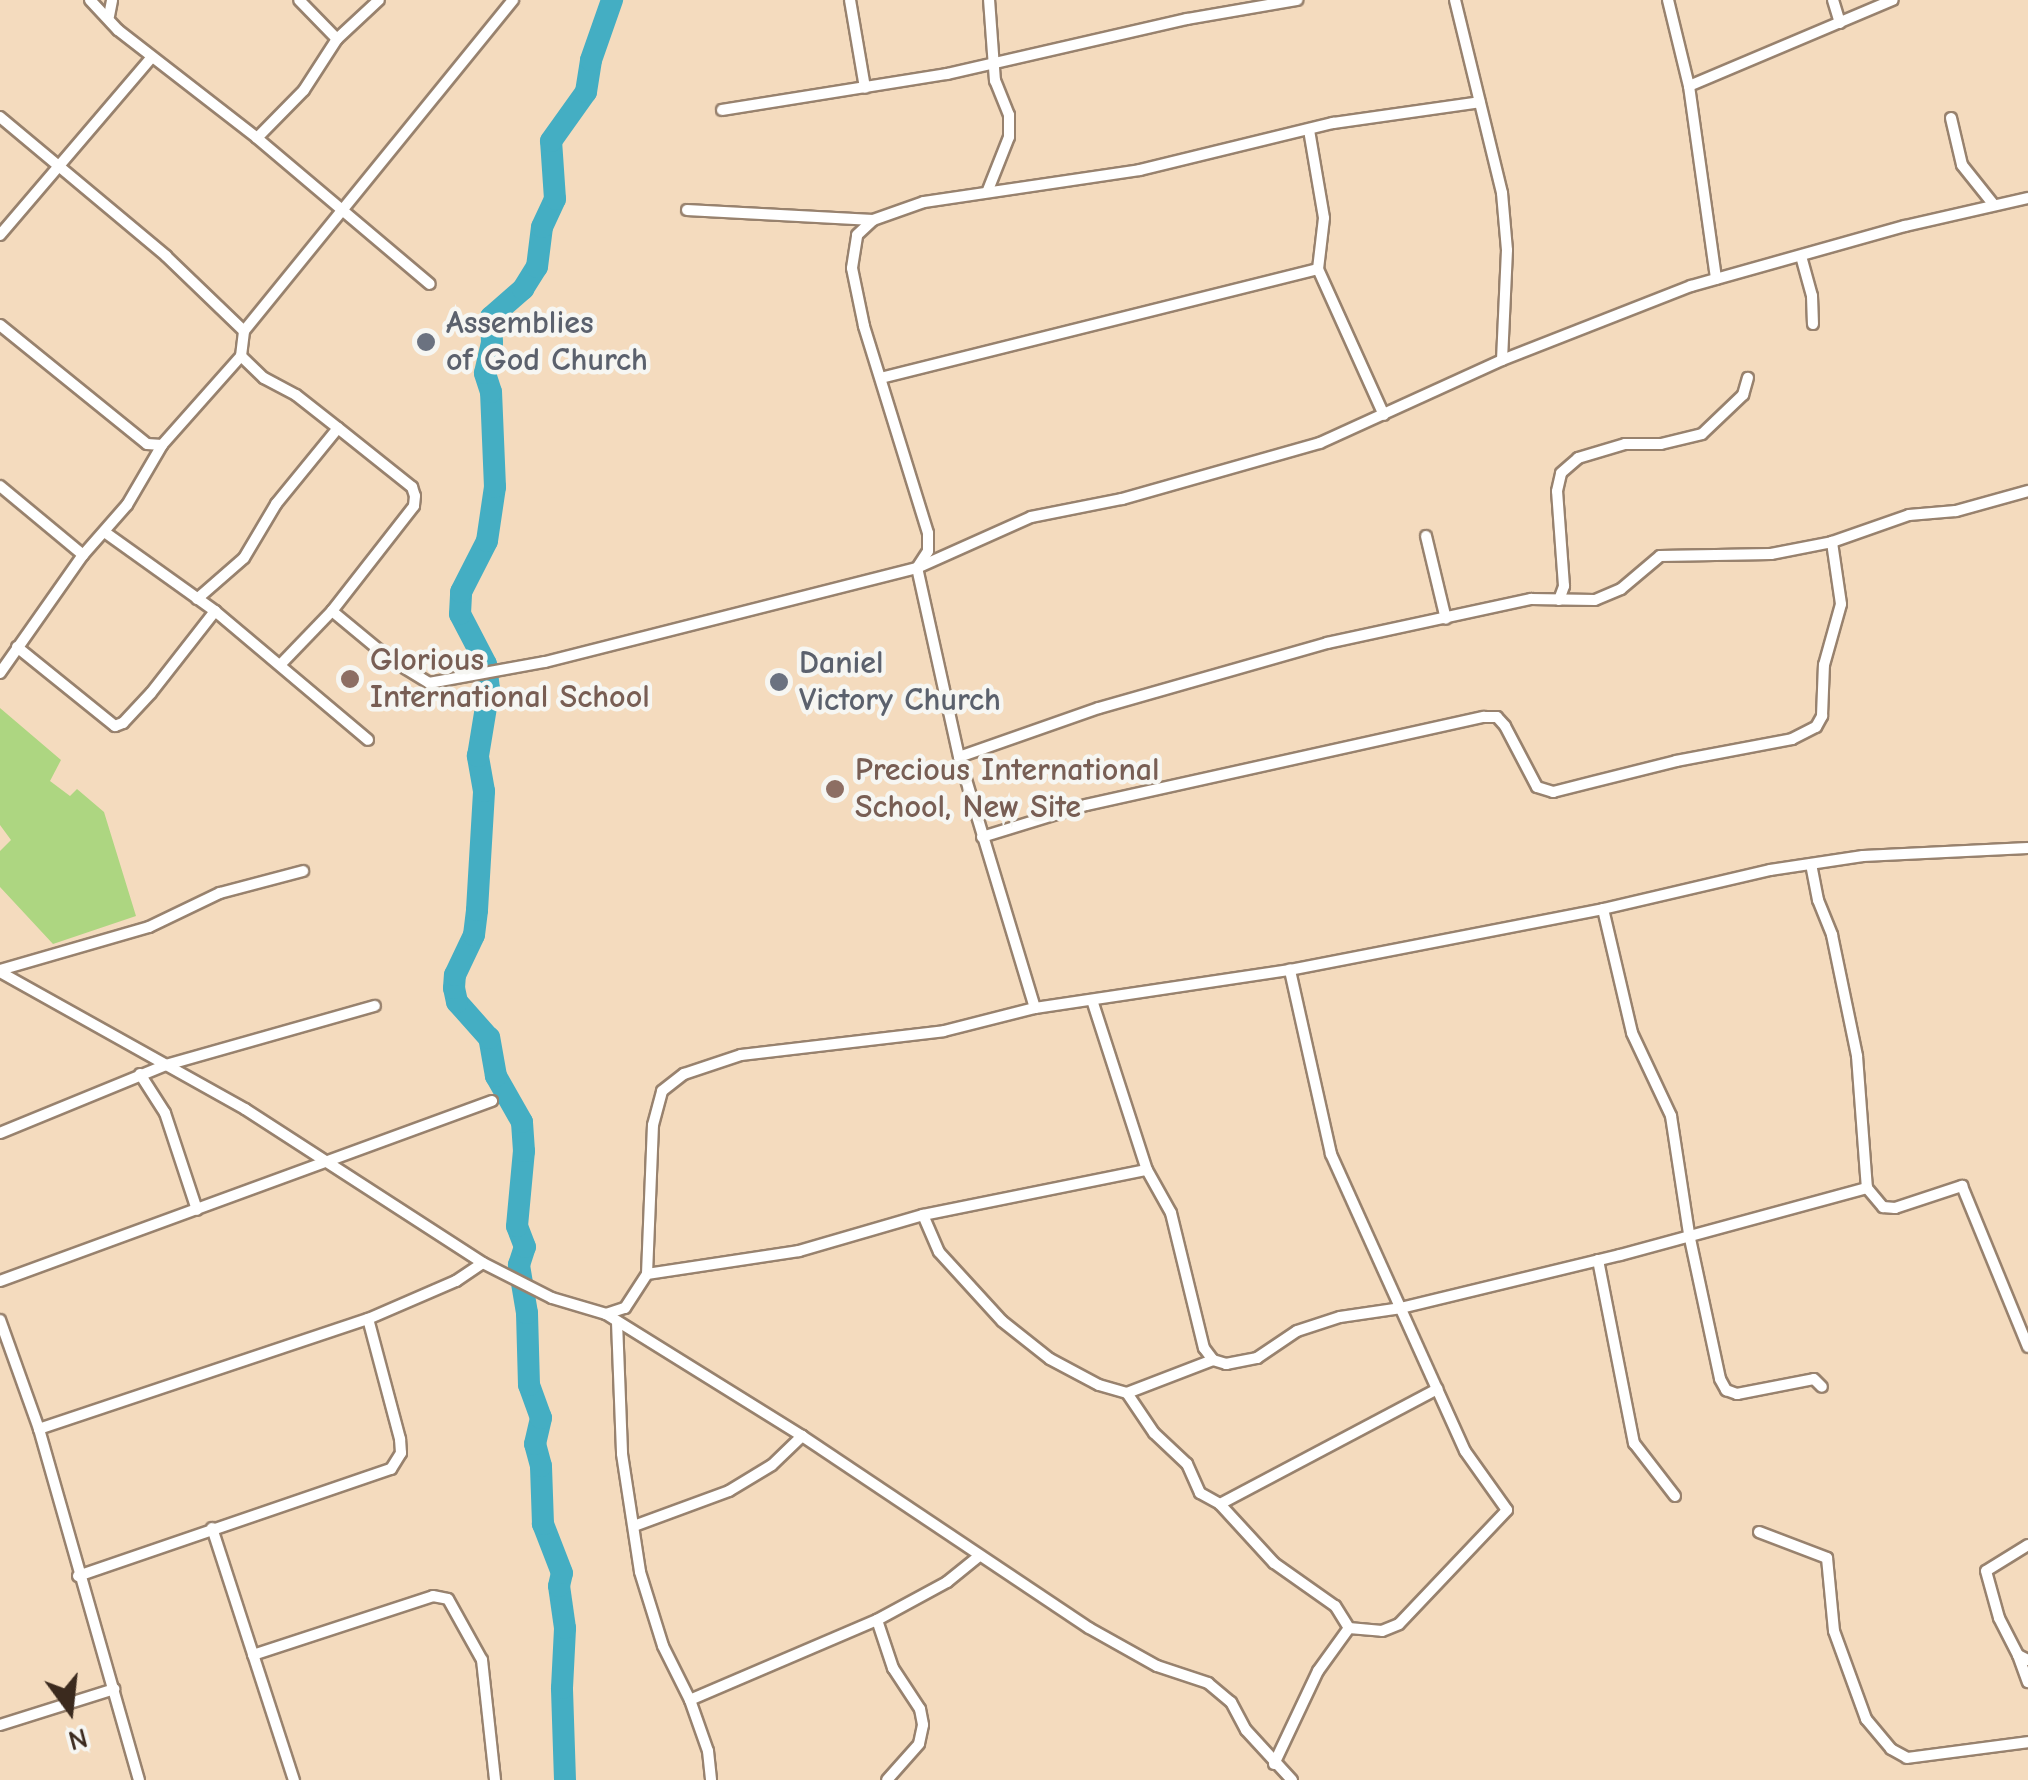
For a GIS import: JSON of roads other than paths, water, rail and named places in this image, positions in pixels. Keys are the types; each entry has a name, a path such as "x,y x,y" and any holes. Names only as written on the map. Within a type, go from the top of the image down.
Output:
{"street":[{"path":"90,0 151,58 257,138 430,284"},
{"path":"109,16 112,0"},
{"path":"299,0 337,39"},
{"path":"257,138 304,90 337,39 378,0"},
{"path":"0,673 83,555 106,533 146,478 162,445 241,356 244,330 513,0"},
{"path":"850,0 865,88"},
{"path":"988,190 1009,137 1008,115 992,64 989,0"},
{"path":"722,110 992,64 1187,19 1297,0"},
{"path":"1455,0 1502,193 1507,250 1502,360"},
{"path":"1668,0 1689,86 1716,279"},
{"path":"1833,0 1840,23"},
{"path":"1689,86 1893,0"},
{"path":"0,235 151,58"},
{"path":"687,210 872,220 924,202 1140,170 1309,130 1480,102"},
{"path":"0,118 60,166 244,330"},
{"path":"1950,118 1962,165 1994,205"},
{"path":"1309,130 1324,218 1318,269 1384,415"},
{"path":"332,611 390,659 429,683 568,655 917,568 1031,517 1122,499 1302,448 1502,360 1716,279 2028,198"},
{"path":"872,220 857,235 852,268 864,326 928,533 928,551 917,568 959,757 1036,1008"},
{"path":"1801,256 1812,296 1813,324"},
{"path":"881,378 1318,269"},
{"path":"0,326 147,444 162,445"},
{"path":"241,356 264,378 296,395 412,487 416,496 414,506 332,611 280,665"},
{"path":"1559,600 1564,586 1557,491 1561,473 1578,458 1625,444 1661,444 1702,434 1743,395 1748,378"},
{"path":"197,599 244,558 276,504 338,428"},
{"path":"0,486 83,555"},
{"path":"959,757 1098,708 1327,643 1531,600 1595,600 1620,589 1660,556 1770,554 1832,542 1909,515 1956,511 2028,491"},
{"path":"106,533 215,611 368,740"},
{"path":"1426,536 1446,619"},
{"path":"982,837 1125,796 1484,717 1496,717 1505,726 1538,786 1554,792 1676,760 1792,739 1816,727 1822,716 1824,665 1842,604 1832,542"},
{"path":"17,648 115,726 123,724 152,693 215,611"},
{"path":"606,1314 624,1308 647,1274 652,1126 662,1092 684,1074 741,1055 944,1031 1036,1008 1290,970 1811,864 1863,856 2028,848"},
{"path":"1811,864 1818,900 1832,935 1857,1056 1867,1188 1883,1208 1895,1208 1962,1186 2028,1348"},
{"path":"0,971 149,928 220,894 303,871"},
{"path":"1603,909 1632,1033 1671,1116 1689,1234 1720,1380 1726,1390 1737,1394 1814,1379 1822,1386"},
{"path":"1290,970 1331,1154 1465,1451 1507,1510 1399,1624 1382,1631 1348,1628"},
{"path":"0,971 245,1109 319,1161 482,1263 606,1314 802,1436 978,1557 1157,1666 1208,1683 1231,1702 1246,1730 1292,1780"},
{"path":"1092,1000 1147,1170 1170,1213 1204,1348 1212,1360"},
{"path":"0,1133 166,1065 375,1006"},
{"path":"140,1074 165,1114 197,1210"},
{"path":"0,1282 319,1161 492,1101"},
{"path":"647,1274 798,1250 922,1216 1147,1170"},
{"path":"922,1216 939,1252 1002,1321 1050,1359 1099,1385 1127,1393 1212,1360 1226,1364 1257,1358 1297,1332 1340,1317 1401,1308 1598,1260 1867,1188"},
{"path":"1598,1260 1634,1443 1675,1496"},
{"path":"39,1428 368,1319 456,1281 482,1263"},
{"path":"78,1576 391,1468 401,1453 400,1439 368,1319"},
{"path":"0,1320 39,1428 139,1780"},
{"path":"617,1322 622,1454 640,1572 663,1646 690,1700 708,1751 711,1780"},
{"path":"1220,1504 1437,1389"},
{"path":"1127,1393 1154,1433 1187,1464 1200,1493 1220,1504 1274,1563 1335,1606 1348,1628"},
{"path":"634,1526 729,1491 772,1465 802,1436"},
{"path":"212,1528 294,1780"},
{"path":"1759,1532 1826,1558 1834,1631 1866,1719 1891,1748 1907,1758 2028,1742"},
{"path":"2028,1545 1986,1571 1999,1618 2023,1658 2028,1682"},
{"path":"690,1700 877,1620 947,1582 978,1557"},
{"path":"254,1655 433,1596 448,1599 482,1660 494,1780"},
{"path":"877,1620 893,1668 920,1709 923,1726 919,1744 887,1780"},
{"path":"1274,1764 1318,1671 1348,1628"},
{"path":"0,1724 114,1689"}],"waterway":[{"path":"565,1780 565,1628 559,1586 562,1573 543,1524 541,1466 535,1444 541,1418 529,1385 527,1313 519,1265 525,1247 517,1226 524,1151 522,1122 496,1076 489,1038 457,1002 454,988 455,975 474,935 477,910 484,791 478,756 489,689 486,664 460,614 461,592 487,541 495,487 491,392 485,373 492,343 491,317 523,289 537,267 542,227 555,199 551,141 586,92 591,60 612,0"}],"place":[{"name":"Assemblies of God Church","path":"426,342"},
{"name":"Glorious International School","path":"350,679"},
{"name":"Daniel Victory Church","path":"779,682"},
{"name":"Precious International School, New Site","path":"835,789"}]}
